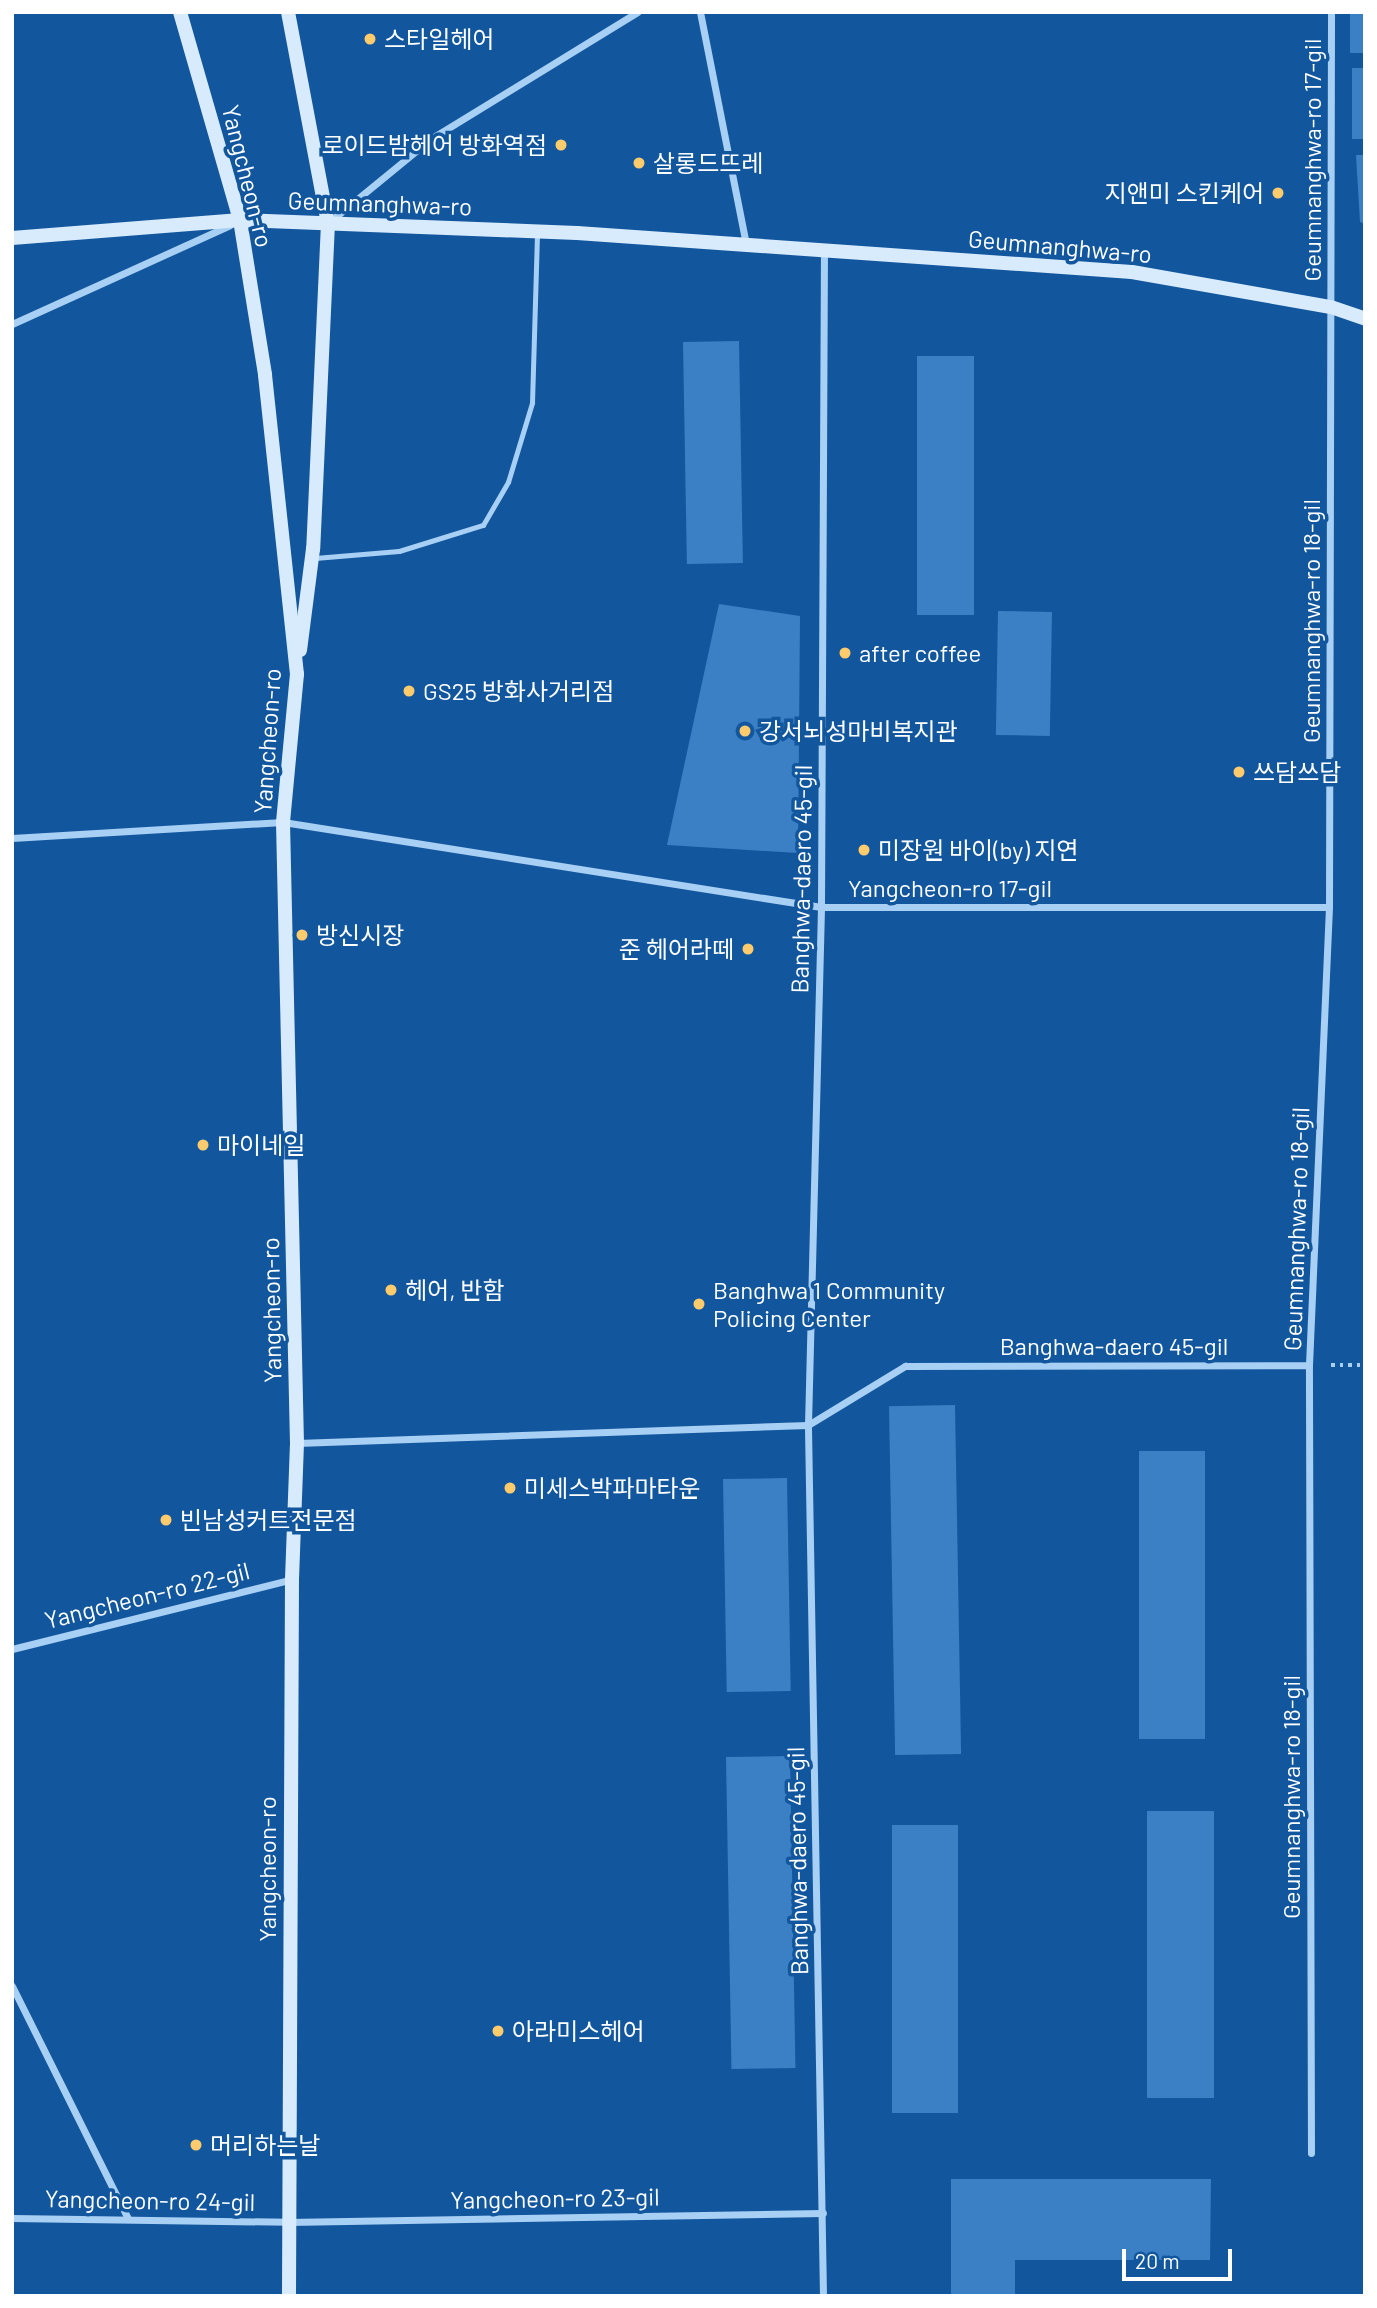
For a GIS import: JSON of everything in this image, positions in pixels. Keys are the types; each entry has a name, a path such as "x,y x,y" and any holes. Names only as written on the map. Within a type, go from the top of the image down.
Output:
{"main road":[{"name":"Yangcheon-ro","path":"180,12 240,220 265,375 297,674 283,822 297,1443 292,1578 289,2296"},
{"path":"288,12 328,223 312,558 297,674"},
{"name":"Geumnanghwa-ro","path":"12,238 240,220 537,232 1132,272 1331,307 1365,319"}],"street":[{"path":"328,223 432,138 638,12"},
{"path":"700,12 747,245"},
{"name":"Geumnanghwa-ro 17-gil","path":"1331,12 1331,307"},
{"path":"12,324 240,220"},
{"name":"Banghwa-daero 45-gil","path":"823,2296 808,1425 821,907 824,250"},
{"name":"Geumnanghwa-ro 18-gil","path":"1311,2153 1310,1365 1329,907 1331,307"},
{"name":"Yangcheon-ro 17-gil","path":"12,838 283,822 821,907 1329,907"},
{"name":"Banghwa-daero 45-gil","path":"808,1425 905,1366 1310,1365"},
{"path":"297,1443 808,1425"},
{"name":"Yangcheon-ro 22-gil","path":"12,1649 292,1578"},
{"path":"12,1986 128,2219"},
{"name":"Yangcheon-ro 23-gil","path":"288,2221 822,2213"},
{"name":"Yangcheon-ro 24-gil","path":"12,2218 288,2221"}],"lane":[{"path":"312,558 399,551 483,525 508,482 531,403 537,232"}],"path":[{"path":"1310,1365 1365,1365"}],"building":[{"path":"1350,12 1365,12 1365,53 1350,53"},
{"path":"1352,68 1365,68 1365,139 1352,139"},
{"path":"1356,155 1365,155 1365,224 1360,222"},
{"path":"739,341 743,563 687,564 683,342"},
{"path":"917,356 974,356 974,615 917,615"},
{"name":"강서뇌성마비복지관","path":"719,604 800,616 798,853 667,845"},
{"path":"998,611 1052,612 1050,736 996,735"},
{"path":"955,1405 961,1754 895,1755 889,1406"},
{"path":"1139,1451 1205,1451 1205,1739 1139,1739"},
{"path":"787,1478 791,1691 727,1692 723,1479"},
{"path":"790,1756 795,2068 731,2069 726,1757"},
{"path":"1147,1811 1214,1811 1214,2098 1147,2098"},
{"path":"892,1825 958,1825 958,2113 892,2113"},
{"path":"951,2179 1211,2179 1210,2260 1015,2260 1015,2296 951,2296"}],"place":[{"name":"스타일헤어","path":"370,39"},
{"name":"로이드밤헤어 방화역점","path":"561,145"},
{"name":"살롱드뜨레","path":"639,163"},
{"name":"지앤미 스킨케어","path":"1278,193"},
{"name":"after coffee","path":"845,653"},
{"name":"GS25 방화사거리점","path":"409,691"},
{"name":"강서뇌성마비복지관","path":"745,731"},
{"name":"쓰담쓰담","path":"1239,772"},
{"name":"미장원 바이(by) 지연","path":"864,850"},
{"name":"방신시장","path":"302,935"},
{"name":"준 헤어라떼","path":"748,949"},
{"name":"마이네일","path":"203,1145"},
{"name":"헤어, 반함","path":"391,1290"},
{"name":"Banghwa 1 Community Policing Center","path":"699,1304"},
{"name":"미세스박파마타운","path":"510,1488"},
{"name":"빈남성커트전문점","path":"166,1520"},
{"name":"아라미스헤어","path":"498,2031"},
{"name":"머리하는날","path":"196,2145"}]}
